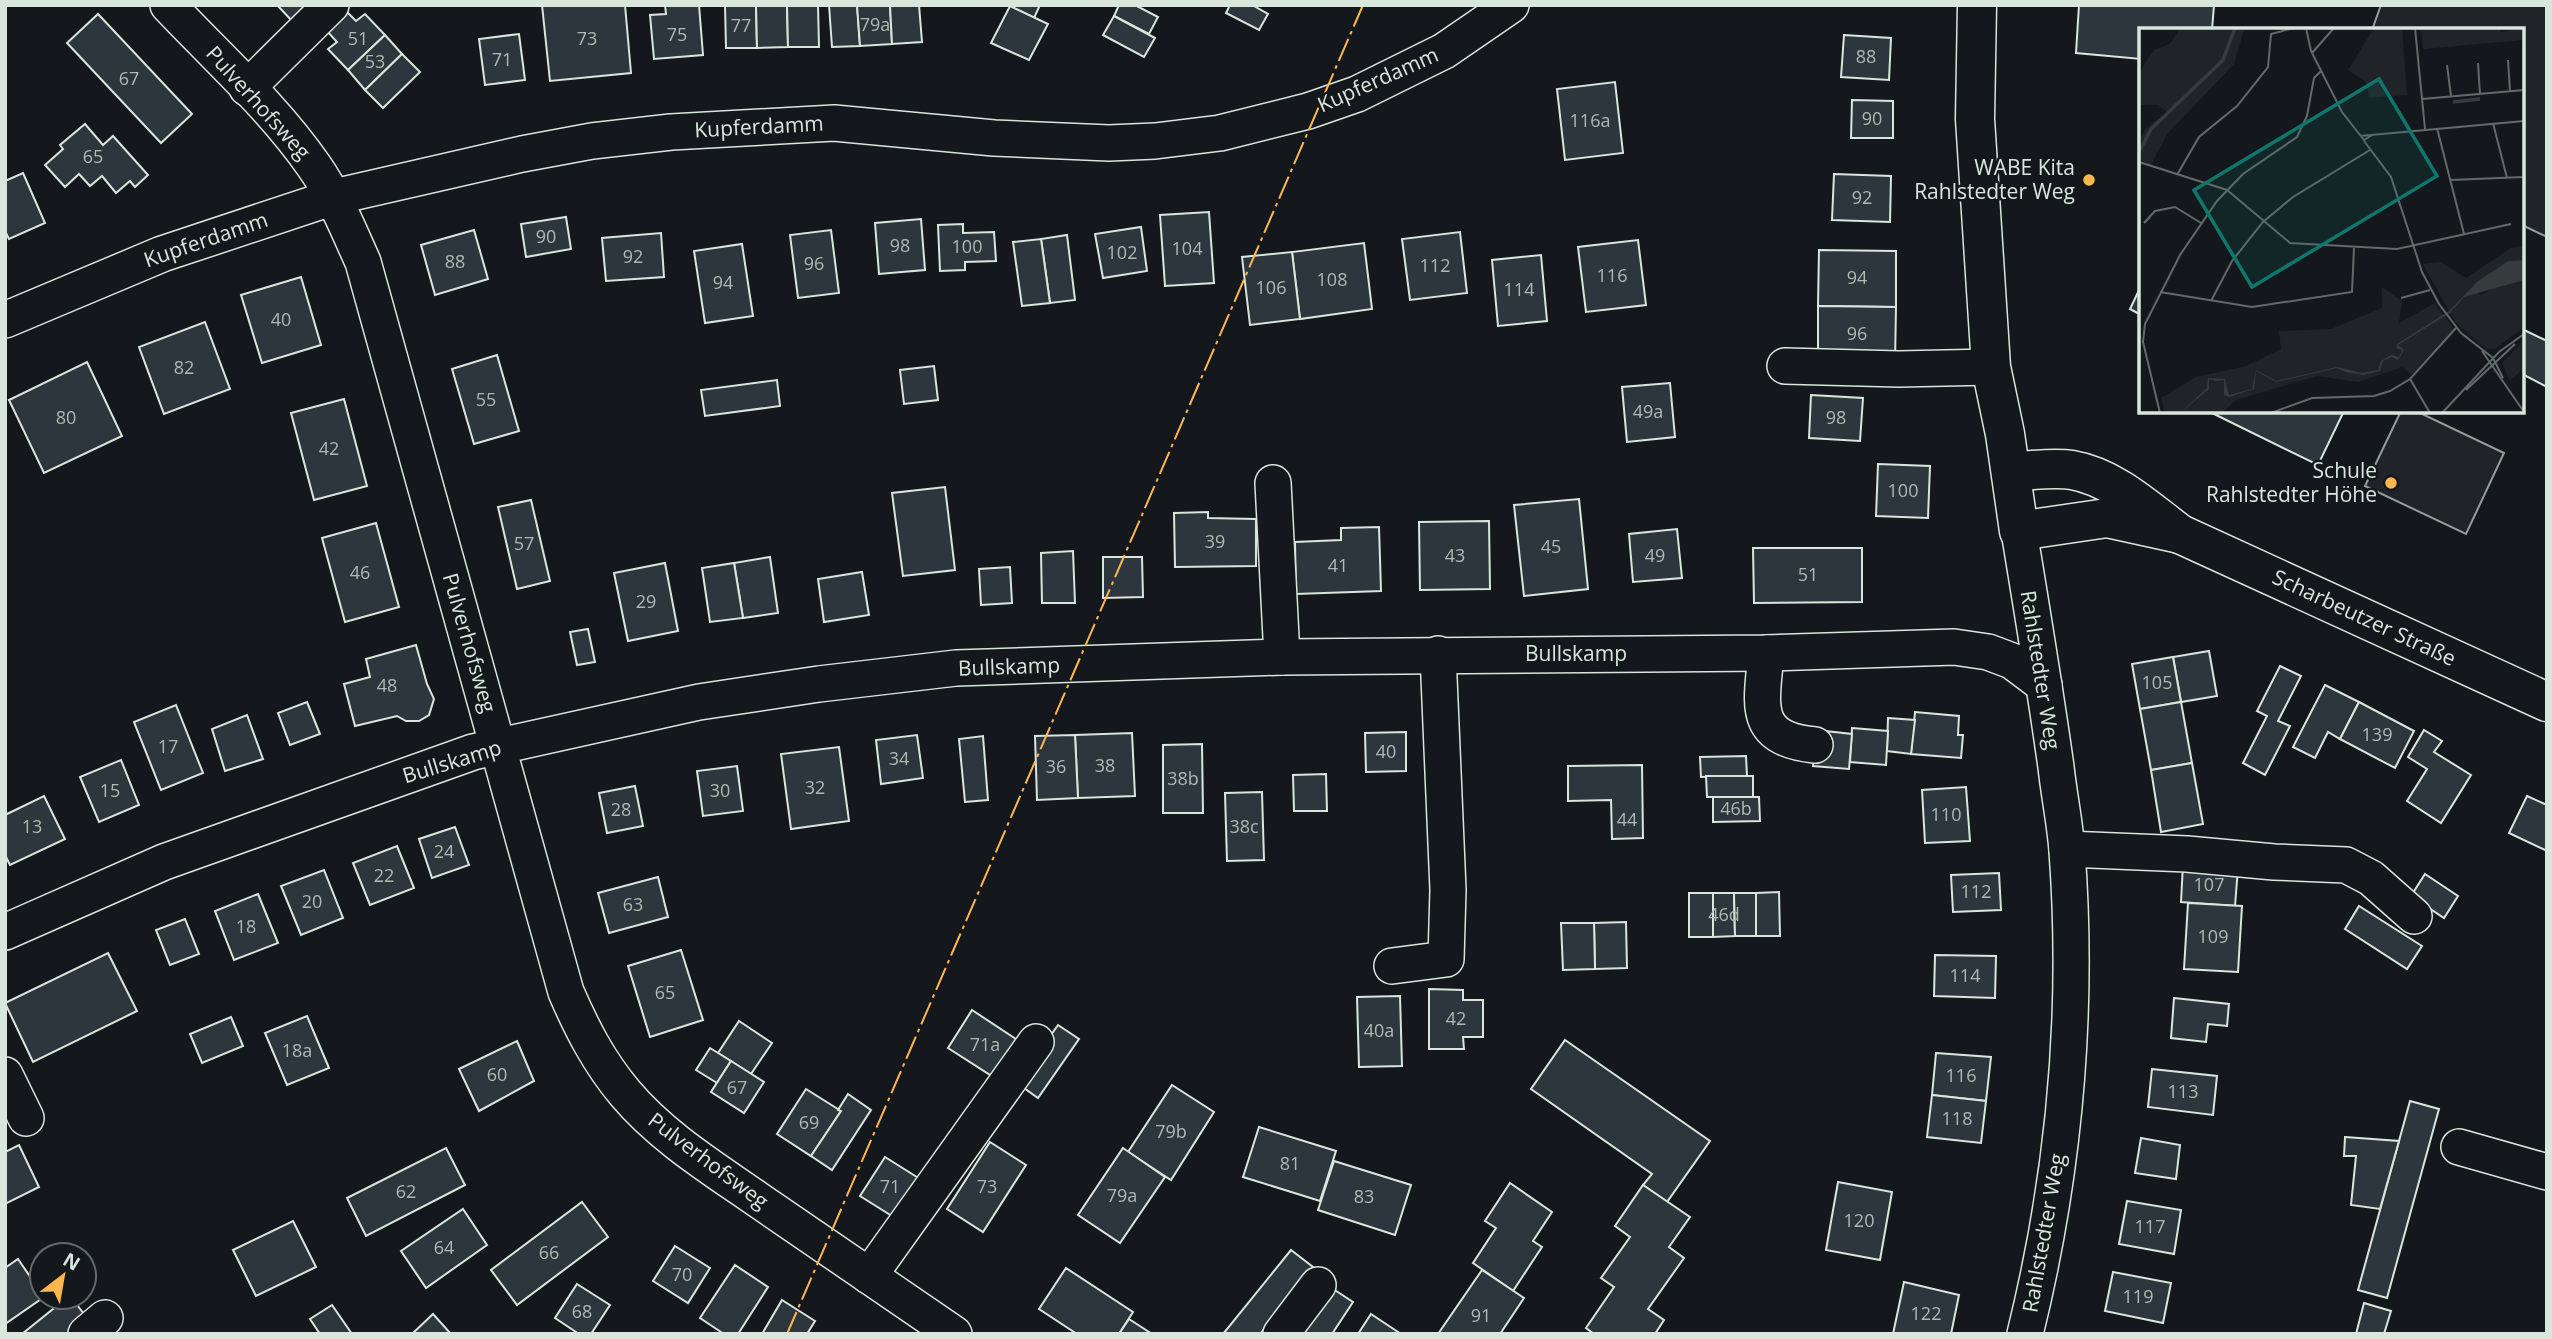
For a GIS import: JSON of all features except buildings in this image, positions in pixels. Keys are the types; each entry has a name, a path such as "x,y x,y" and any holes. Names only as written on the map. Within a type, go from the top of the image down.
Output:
{"main road":[{"name":"Rahlstedter Weg","path":"1978,5 1975,119 1991,367 2011,471 2019,531"},
{"name":"Scharbeutzer Straße","path":"2011,471 2071,470 2099,480 2126,494 2180,534 2547,702"},
{"name":"Scharbeutzer Straße","path":"2019,531 2107,518 2180,534"}],"street":[{"name":"Pulverhofsweg","path":"168,5 283,125 313,164 334,197 367,276 566,992 586,1037 626,1095 652,1121 695,1156 954,1334"},
{"path":"247,88 331,5"},
{"name":"Kupferdamm","path":"5,320 162,254 334,197 592,141 722,129 834,124 994,138 1109,143 1156,141 1220,133 1308,111 1357,94 1444,51 1511,5"},
{"path":"1785,366 1899,369 1991,367"},
{"path":"1273,482 1282,657"},
{"name":"Rahlstedter Weg","path":"2019,531 2045,685 2067,849 2070,922 2068,1070 2058,1165 2025,1334"},
{"name":"Bullskamp","path":"5,932 164,862 473,752 699,702 819,684 956,668 1282,657 1766,653 1954,647 1988,652 2006,659 2045,685"},
{"path":"1766,653 1762,698 1763,715 1768,725 1794,743 1815,745"},
{"path":"1392,965 1446,959 1448,890 1438,654"},
{"path":"2067,849 2346,865 2371,878 2414,916"},
{"path":"869,1276 1036,1042"},
{"path":"5,1075 26,1118"},
{"path":"2459,1147 2547,1172"},
{"path":"1280,1334 1318,1285"}],"shaded area":[{"path":"2381,5 2547,5 2547,237 2524,226 2524,28 2373,28"},
{"path":"2400,413 2420,413 2504,453 2466,534 2365,486"}],"power":[{"path":"787,1334 1363,5"}],"place":[{"name":"WABE Kita Rahlstedter Weg","path":"2089,180"},
{"name":"Schule Rahlstedter Höhe","path":"2391,483"}]}
